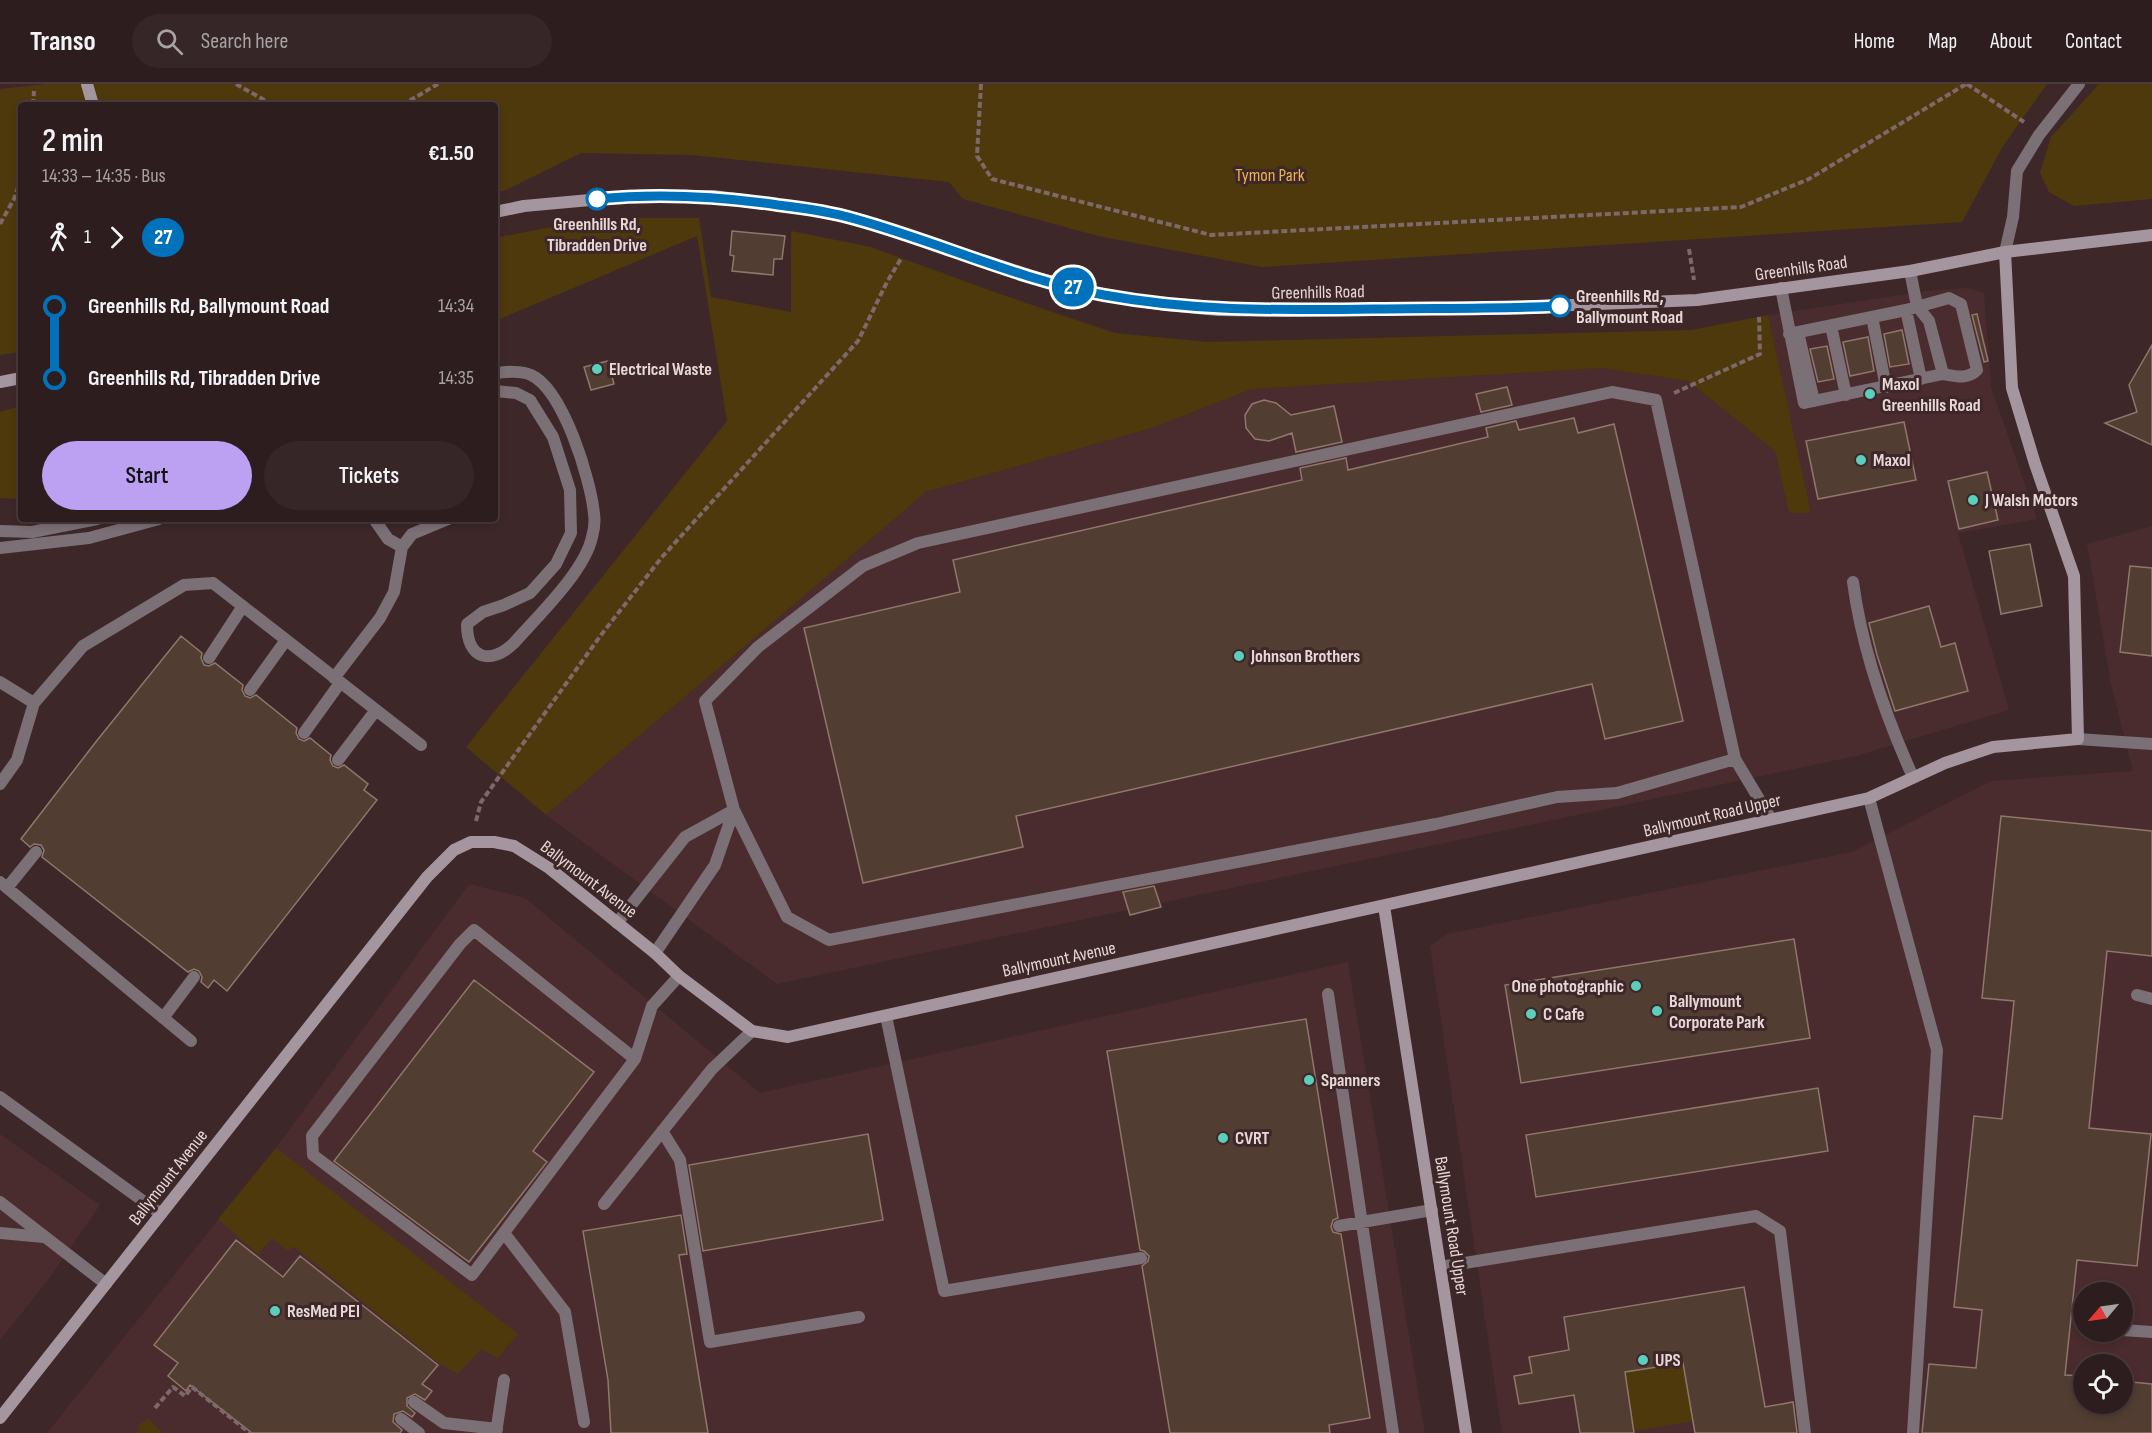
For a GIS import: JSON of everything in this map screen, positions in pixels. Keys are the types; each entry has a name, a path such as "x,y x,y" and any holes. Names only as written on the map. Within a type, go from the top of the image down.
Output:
{"street":[{"path":"87,84 92,102"},
{"path":"2079,84 2039,135 2017,171 2013,217 2005,252 2012,388 2035,464 2074,576 2078,739 2152,744"},
{"name":"Greenhills Road","path":"498,211 524,206 634,196 713,196 853,218 1019,272 1102,295 1219,310 1285,311 1523,308 1697,300 1910,271 2005,252 2152,235"},
{"path":"1910,271 1921,379"},
{"path":"1781,288 1794,333 1804,403 1943,374 1962,378 1973,375 1977,370 1961,304 1949,298 1794,333"},
{"path":"1912,308 1929,321 1943,374"},
{"path":"1872,317 1886,387"},
{"path":"1831,326 1846,395"},
{"path":"498,373 531,374 550,390 578,446 595,514 592,537 585,560 514,643 504,653 493,657 482,656 473,648 467,636 467,624 483,612 530,592 556,564 571,533 570,490 553,437 530,400 516,393 498,391"},
{"path":"0,382 18,379"},
{"path":"1735,759 1617,793 1557,796 1436,824 830,940 787,917 734,810 705,701 758,647 862,566 918,543 1612,392 1656,400 1735,759 1771,819"},
{"path":"0,531 32,532 82,522"},
{"path":"0,548 89,538 148,522"},
{"path":"376,522 388,539 402,548"},
{"path":"304,733 380,618 394,592 402,548 412,534 441,522"},
{"path":"1853,582 1858,622 1889,724 1913,777"},
{"path":"0,784 18,760 34,703 83,646 184,585 213,583 421,745"},
{"path":"210,658 243,606"},
{"path":"250,690 286,640"},
{"path":"0,682 34,703"},
{"path":"338,760 376,710"},
{"name":"Ballymount Road Upper","path":"1466,1433 1384,906 1869,798 1945,763 1994,747 2078,739"},
{"path":"1869,798 1937,1050 1913,1433"},
{"path":"617,923 685,837 734,810"},
{"path":"655,953 715,865 734,810"},
{"name":"Ballymount Avenue","path":"0,1418 427,877 453,850 471,842 494,842 514,846 549,868 655,953 679,976 752,1032 788,1037 1384,906"},
{"path":"36,852 4,885 191,1041"},
{"path":"635,1059 474,930 459,944 312,1136 313,1155 472,1275 635,1059 652,1006 679,976"},
{"path":"163,1018 194,977"},
{"path":"1328,994 1393,1433"},
{"path":"2137,995 2152,999"},
{"path":"886,1016 944,1291 1141,1258"},
{"path":"604,1204 712,1070 752,1032"},
{"path":"0,1097 161,1214"},
{"path":"662,1131 680,1160 710,1342 860,1317"},
{"path":"0,1202 105,1284"},
{"path":"1339,1226 1432,1210"},
{"path":"1440,1267 1756,1216 1780,1231 1805,1433"},
{"path":"0,1233 46,1237"},
{"path":"504,1233 565,1312 584,1422"},
{"path":"2133,1331 2152,1332"},
{"path":"414,1402 444,1423 497,1431 504,1380"},
{"path":"401,1419 419,1433"}],"path":[{"path":"236,84 268,102"},
{"path":"407,102 438,84"},
{"path":"981,84 977,156 992,179 1211,235 1741,207 1809,179 1966,84 2022,120 2039,135"},
{"path":"33,102 34,92"},
{"path":"0,224 18,188"},
{"path":"1689,249 1694,281"},
{"path":"471,842 481,802 601,635 662,557 858,341 886,282 902,256"},
{"path":"1686,389 1760,354 1759,317"},
{"path":"155,1408 175,1385 185,1396 192,1387 250,1433"}],"shaded area":[{"path":"1967,288 1984,293 1991,387 2037,519 1958,533 2009,710 1856,756 777,984 546,815 926,492 1152,428 1252,389 1602,368 1688,381 1775,451 1789,513 1811,513 1768,315 1927,291"},
{"path":"2152,526 2152,1433 1502,1433 1430,946 1447,934 1852,852 1991,781 2133,771 2111,684 2087,544"},
{"path":"469,884 525,898 760,1093 1348,962 1425,1433 47,1433 276,1148"},
{"path":"0,1134 100,1205 48,1280 0,1340"}],"green space":[{"name":"Tymon Park","path":"46,84 2047,84 2003,146 1962,222 1262,267 1098,236 963,199 949,182 693,155 581,153 504,191 498,192 498,102 18,102 18,352 0,355 0,89"},
{"path":"2099,84 2152,84 2152,199 2074,206 2049,192 2040,173 2051,137"},
{"path":"597,218 699,218 711,297 791,312 791,231 871,247 1115,333 1207,342 1691,330 1768,315 1811,513 1789,513 1775,451 1688,381 1602,368 1252,389 1152,428 926,492 546,815 466,747 727,421 697,236 498,320 498,237"},
{"path":"18,407 18,499 0,498 0,412"},
{"path":"276,1148 518,1334 498,1358 481,1349 458,1374 440,1364 293,1246 288,1251 272,1238 258,1254 218,1219"},
{"path":"1683,1363 1693,1421 1634,1431 1625,1372"},
{"path":"148,1419 163,1433 139,1433 139,1425"}],"building":[{"path":"732,231 785,236 782,259 774,259 773,275 732,271 734,256 730,255"},
{"path":"1977,314 1988,361 1984,362 1972,315"},
{"path":"1902,330 1909,364 1890,367 1884,334"},
{"path":"1868,337 1874,371 1850,376 1843,342"},
{"path":"2152,345 2152,445 2105,423 2137,412 2129,385"},
{"path":"1827,346 1834,379 1818,382 1810,349"},
{"path":"608,361 614,384 591,390 584,367"},
{"path":"1507,387 1512,405 1481,412 1476,394"},
{"path":"1264,400 1276,403 1291,415 1334,406 1342,442 1296,452 1292,433 1269,441 1255,439 1246,428 1245,415 1252,404"},
{"name":"Johnson Brothers","path":"1574,418 1578,433 1614,424 1683,721 1605,739 1592,684 1016,816 1023,847 863,883 804,628 960,592 953,560 1302,480 1300,468 1346,458 1348,470 1488,437 1486,428 1516,421 1519,430"},
{"name":"Maxol","path":"1904,422 1916,480 1818,499 1806,441"},
{"name":"J Walsh Motors","path":"1987,472 1998,520 1959,529 1948,481"},
{"path":"2030,544 2042,606 2001,614 1989,551"},
{"path":"2130,566 2152,568 2152,656 2120,652"},
{"path":"1929,606 1941,647 1955,643 1968,691 1895,711 1869,623"},
{"path":"181,636 202,653 201,658 204,665 209,666 215,663 243,685 242,690 245,696 250,698 256,695 297,728 296,733 299,739 304,741 310,738 331,755 330,760 333,766 338,768 344,765 368,784 364,790 377,800 227,991 214,980 208,988 201,982 202,977 199,971 194,969 188,972 42,857 44,850 41,845 34,844 30,847 21,839"},
{"path":"2001,816 2152,831 2152,956 2107,951 2089,1128 2151,1134 2137,1266 2077,1260 2065,1375 2073,1375 2073,1414 2133,1414 2133,1382 2152,1384 2152,1433 1922,1433 1929,1364 1976,1368 1982,1310 1954,1307 1974,1116 2002,1119 2014,1001 1982,998"},
{"path":"1154,886 1161,907 1130,915 1123,892"},
{"name":"Ballymount Corporate Park","path":"1794,939 1810,1038 1521,1083 1505,985"},
{"path":"474,980 594,1072 533,1151 547,1162 469,1262 334,1161"},
{"name":"CVRT","path":"1306,1019 1338,1218 1333,1220 1331,1227 1333,1232 1341,1234 1370,1418 1329,1425 1330,1433 1170,1433 1142,1266 1148,1261 1149,1256 1140,1250 1107,1051"},
{"path":"1818,1088 1828,1151 1536,1197 1526,1135"},
{"path":"868,1134 883,1220 703,1251 689,1165"},
{"path":"681,1215 687,1254 679,1255 708,1433 611,1433 608,1380 583,1231"},
{"name":"ResMed PEI","path":"236,1240 283,1277 300,1256 438,1365 422,1384 432,1391 425,1400 415,1394 407,1398 407,1406 415,1413 412,1417 403,1411 394,1414 393,1422 402,1430 400,1433 252,1433 190,1385 186,1391 168,1376 178,1363 154,1345"},
{"name":"UPS","path":"1744,1287 1765,1407 1793,1402 1797,1433 1695,1433 1683,1363 1625,1372 1634,1433 1580,1433 1574,1395 1519,1404 1514,1376 1532,1373 1529,1357 1569,1350 1564,1317"}],"bus line":[{"name":"27","path":"597,199 634,196 713,196 796,207 853,218 1038,278 1102,295 1166,305 1219,310 1285,311 1560,306"}],"place":[{"name":"Greenhills Rd, Tibradden Drive","path":"597,199"},
{"name":"Greenhills Rd, Ballymount Road","path":"1560,306"},
{"name":"Electrical Waste","path":"597,369"},
{"name":"Maxol Greenhills Road","path":"1870,394"},
{"name":"Maxol","path":"1861,460"},
{"name":"J Walsh Motors","path":"1973,500"},
{"name":"Johnson Brothers","path":"1239,656"},
{"name":"One photographic","path":"1636,986"},
{"name":"Ballymount Corporate Park","path":"1657,1011"},
{"name":"C Cafe","path":"1531,1014"},
{"name":"Spanners","path":"1309,1080"},
{"name":"CVRT","path":"1223,1138"},
{"name":"ResMed PEI","path":"275,1311"},
{"name":"UPS","path":"1643,1360"}]}
